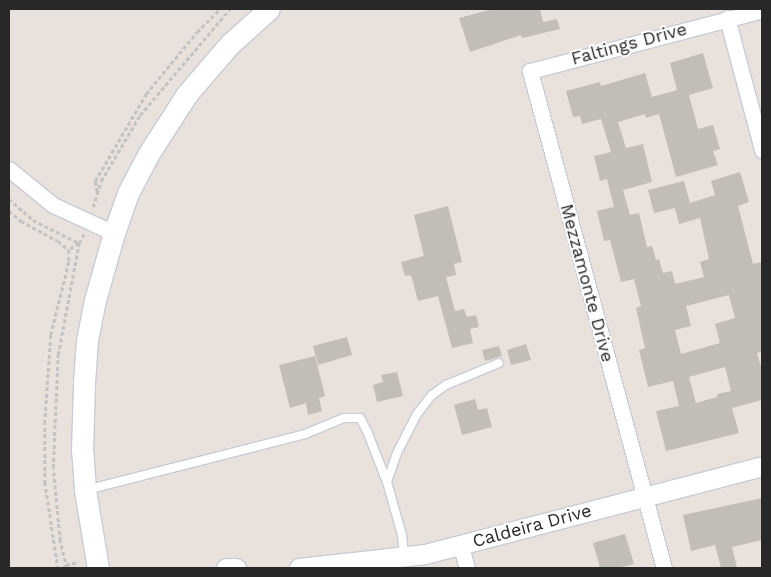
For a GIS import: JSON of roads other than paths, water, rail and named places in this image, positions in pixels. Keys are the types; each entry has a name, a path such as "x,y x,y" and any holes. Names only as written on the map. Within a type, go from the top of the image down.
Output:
{"main road":[{"path":"98,568 85,490 82,451 87,340 95,300 114,233 128,193 149,153 187,94 230,44 269,9"}],"street":[{"name":"Faltings Drive","path":"530,71 762,10"},
{"path":"728,18 762,150"},
{"name":"Mezzamonte Drive","path":"530,71 664,568"},
{"path":"9,169 53,205 114,233"},
{"name":"Caldeira Drive","path":"299,568 404,557 460,546 645,495 762,466"},
{"path":"460,546 466,568"},
{"path":"226,568 236,568"}],"lane":[{"path":"387,482 397,453 417,414 432,395 446,385 498,363"},
{"path":"85,490 305,434 344,418 360,418 387,482 402,536 404,557"}]}
